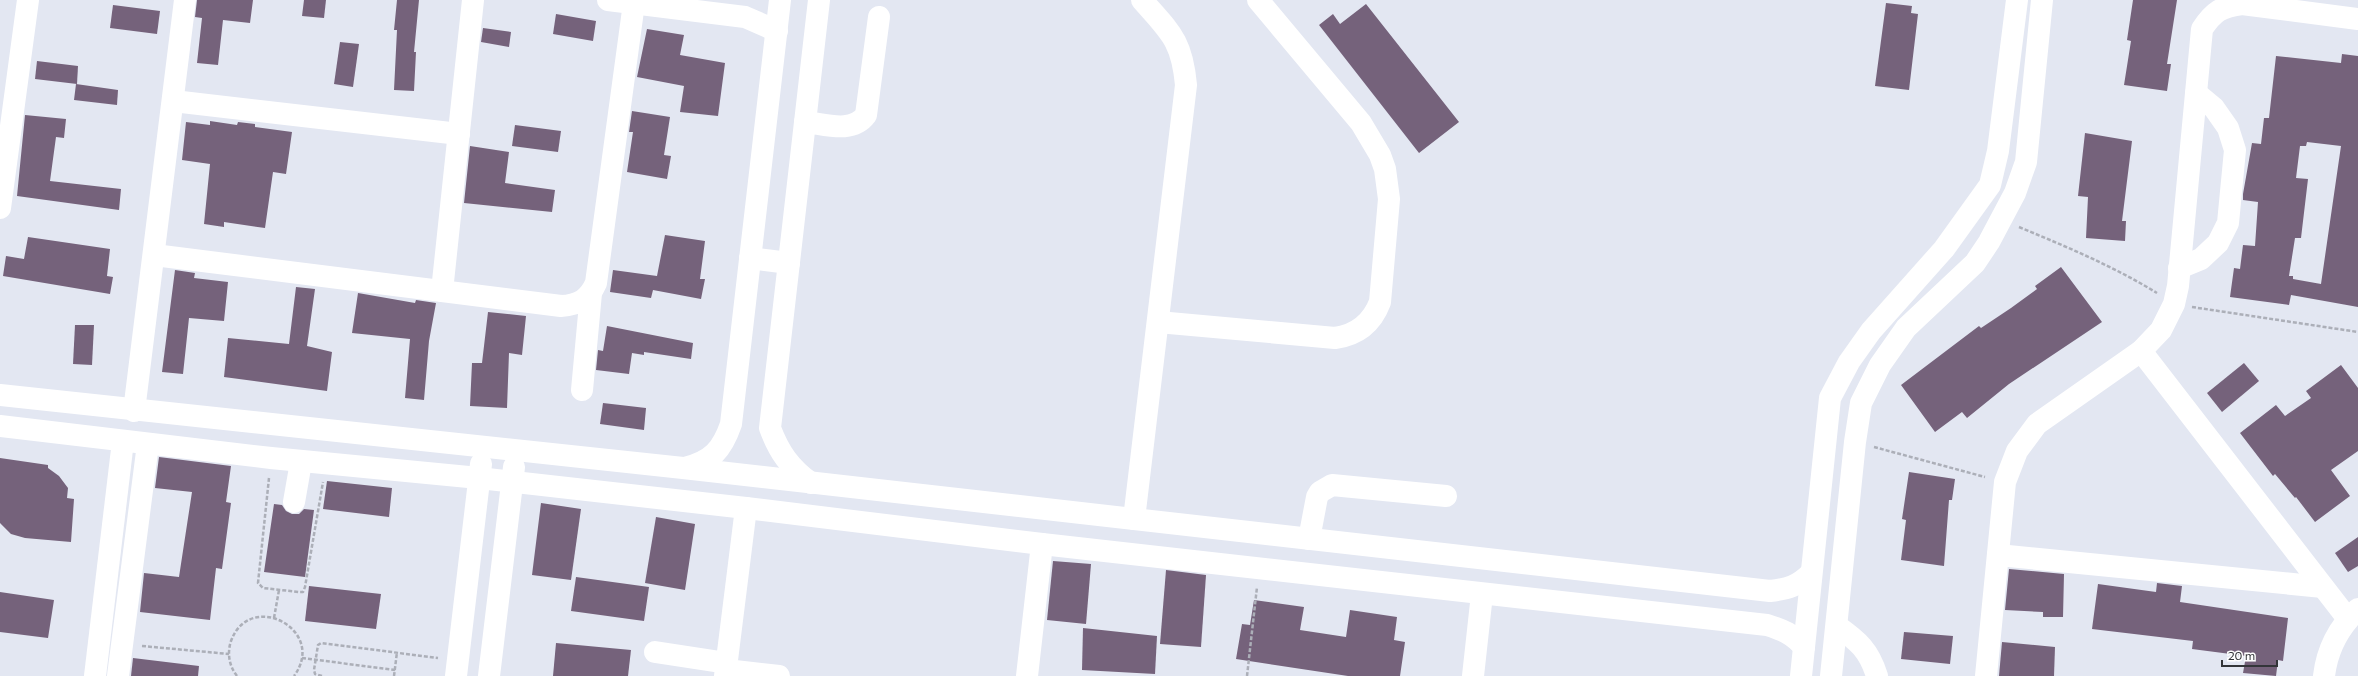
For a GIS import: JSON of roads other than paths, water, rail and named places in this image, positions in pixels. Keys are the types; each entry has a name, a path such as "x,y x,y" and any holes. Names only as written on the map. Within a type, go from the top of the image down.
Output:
{"street":[{"path":"0,208 8,84 28,0"},
{"path":"134,411 185,0"},
{"path":"442,291 473,0"},
{"path":"608,0 634,3 728,7 777,31"},
{"path":"684,468 700,464 715,454 725,441 731,424 780,0"},
{"path":"811,483 797,473 785,460 776,445 770,428 819,0"},
{"path":"1134,519 1186,85 1181,53 1175,38 1142,0"},
{"path":"1158,322 1335,338 1345,336 1363,327 1376,312 1380,302 1389,199 1385,169 1380,155 1361,123 1258,0"},
{"path":"154,255 561,306 572,306 583,301 591,293 596,283 634,3"},
{"path":"1986,676 2005,482 2017,451 2037,424 2141,351 2161,330 2174,304 2179,268 2202,29 2211,15 2226,6 2242,4 2358,20"},
{"path":"1801,676 1830,398 1849,362 1870,330 1944,249 1990,185 1998,151 2016,8 2041,9 2026,162 2015,193 1996,231 1975,263 1906,328 1880,365 1861,403 1855,442 1831,676"},
{"path":"805,122 846,127 858,123 866,115 880,17"},
{"path":"2179,268 2201,259 2218,243 2228,223 2235,150 2228,128 2214,108 2196,93"},
{"path":"173,101 459,134"},
{"path":"750,258 789,263"},
{"path":"582,390 591,293"},
{"path":"2141,351 2323,587 2353,614 2334,640 2325,665 2324,676"},
{"path":"0,395 134,411 684,468 1770,590 1789,589 1800,584 1811,573"},
{"path":"0,426 301,462 512,481 1259,569 1767,625 1786,631 1796,637 1804,647"},
{"path":"95,676 122,441"},
{"path":"118,676 148,444"},
{"path":"457,668 483,447"},
{"path":"490,676 516,451"},
{"path":"294,502 301,462"},
{"path":"1309,539 1317,497 1320,492 1332,485 1446,496"},
{"path":"726,670 746,508"},
{"path":"1027,676 1042,544"},
{"path":"1998,554 2323,587"},
{"path":"1473,676 1482,594"},
{"path":"1837,626 1861,643 1873,663 1877,676"},
{"path":"655,652 726,670 779,676"}]}
